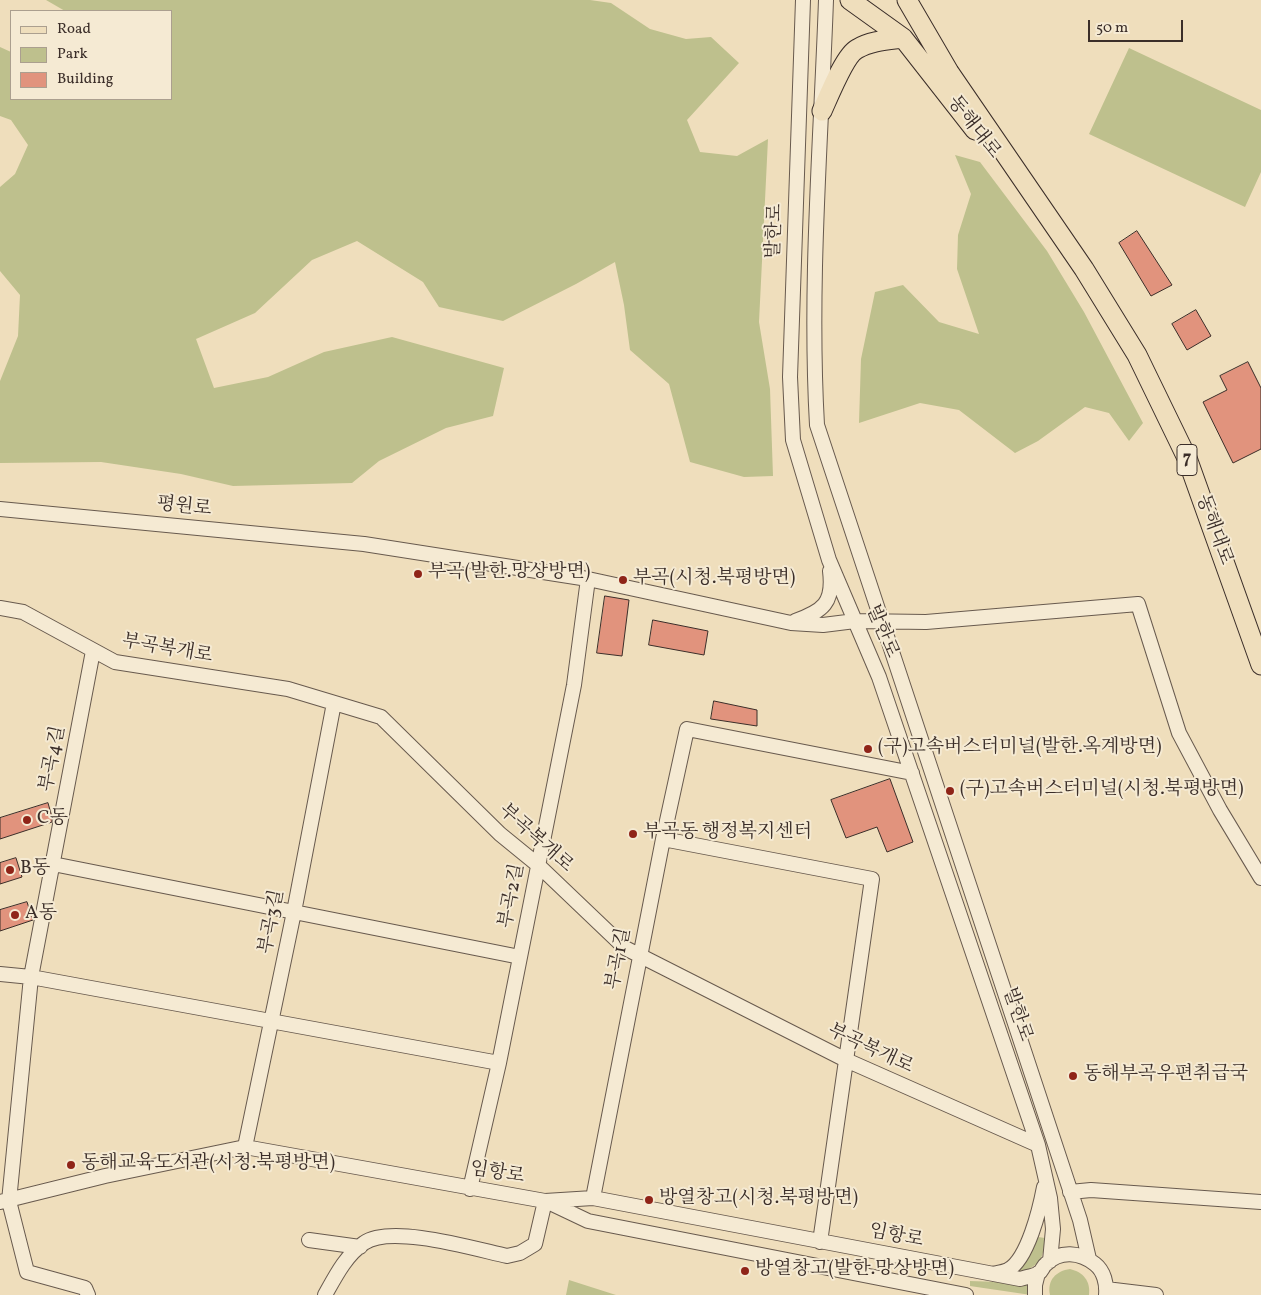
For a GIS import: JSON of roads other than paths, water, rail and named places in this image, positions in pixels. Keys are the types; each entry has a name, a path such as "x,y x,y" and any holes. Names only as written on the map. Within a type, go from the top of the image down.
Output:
{"main road":[{"name":"동해대로","path":"850,0 903,38 1084,269"},
{"name":"동해대로","path":"908,0 948,72 1084,269 1138,355 1187,458 1261,665"},
{"path":"822,111 839,75 854,50 874,42 903,38"}],"street":[{"name":"발한로","path":"803,0 790,368 794,440 801,470 829,560 879,677 1038,1145 1046,1180 1053,1229 1050,1260"},
{"name":"발한로","path":"826,0 815,307 814,371 816,425 1070,1192 1089,1259"},
{"name":"평원로","path":"0,509 364,544 588,579 791,623 823,625 855,621 926,622 1138,604 1179,733 1220,810 1261,878"},
{"path":"791,623 816,613 826,604 832,586 829,560"},
{"name":"부곡2길","path":"470,1189 499,1063 574,685 588,579"},
{"name":"부곡복개로","path":"0,608 24,612 115,662 288,689 381,716 500,834 538,865 625,948 846,1060 1038,1145"},
{"name":"부곡4길","path":"88,1295 85,1288 28,1272 5,1201 32,977 93,651"},
{"name":"부곡3길","path":"245,1147 294,912 334,702"},
{"name":"부곡1길","path":"593,1198 663,839 688,729 912,773"},
{"path":"663,839 872,879 820,1242"},
{"path":"53,864 520,957"},
{"path":"0,974 32,977 499,1063"},
{"name":"임항로","path":"5,1201 105,1176 245,1147 545,1201 593,1198 989,1275 1020,1279 1038,1274"},
{"path":"989,1275 1009,1269 1022,1253 1038,1220 1046,1180"},
{"path":"1070,1192 1091,1190 1261,1202"},
{"path":"325,1295 341,1267 360,1247 364,1243 382,1236 408,1236 507,1256 520,1253 535,1244 545,1201 588,1220 966,1295"},
{"path":"309,1240 360,1247"},
{"path":"1035,1295 1038,1274 1050,1260 1066,1254 1078,1254 1098,1266 1104,1277 1106,1292 1156,1295"}],"place":[{"name":"부곡(발한.망상방면)","path":"418,574"},
{"name":"부곡(시청.북평방면)","path":"623,580"},
{"name":"(구)고속버스터미널(발한.옥계방면)","path":"868,749"},
{"name":"(구)고속버스터미널(시청.북평방면)","path":"950,791"},
{"name":"C동","path":"27,820"},
{"name":"부곡동 행정복지센터","path":"633,834"},
{"name":"B동","path":"10,870"},
{"name":"A동","path":"15,915"},
{"name":"동해부곡우편취급국","path":"1073,1076"},
{"name":"동해교육도서관(시청.북평방면)","path":"71,1165"},
{"name":"방열창고(시청.북평방면)","path":"649,1200"},
{"name":"방열창고(발한.망상방면)","path":"745,1271"}]}
